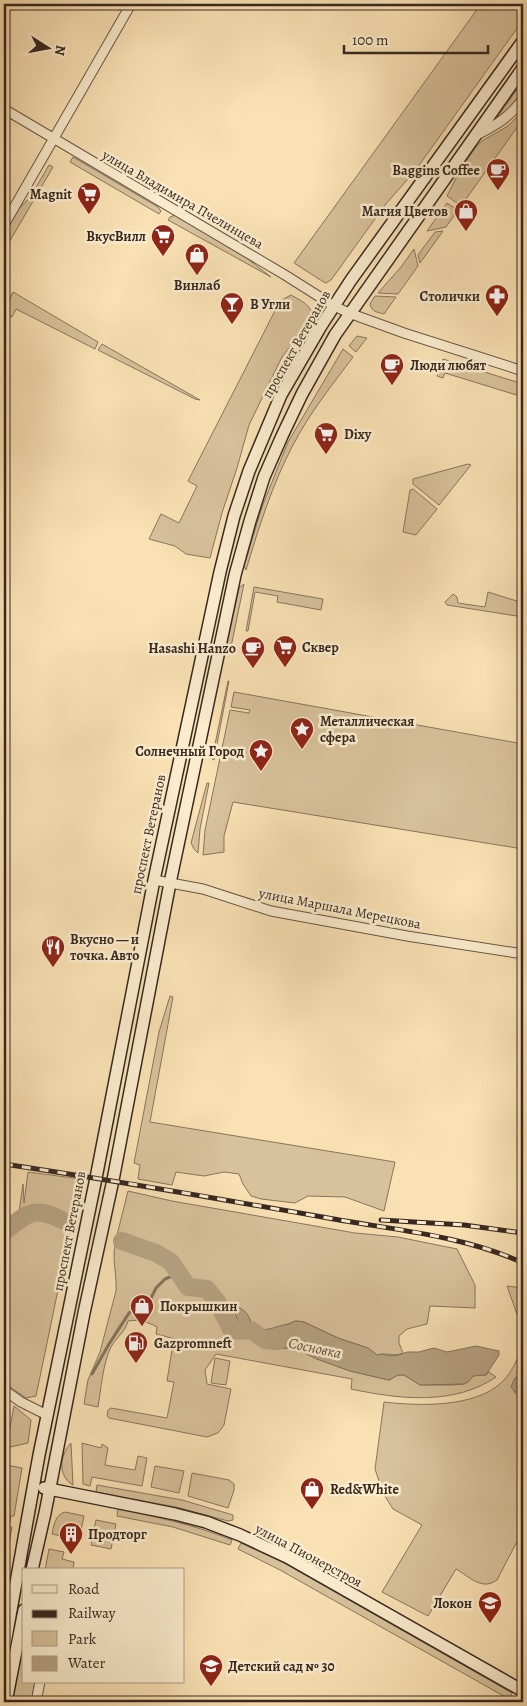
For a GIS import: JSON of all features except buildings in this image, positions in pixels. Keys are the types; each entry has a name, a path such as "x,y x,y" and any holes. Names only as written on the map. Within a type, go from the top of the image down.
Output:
{"main road":[{"name":"проспект Ветеранов","path":"4,1648 33,1486 154,880 220,572 234,516 252,463 281,395 298,365 351,280 523,41"},
{"path":"32,1568 113,1180 170,883 235,575 264,477 302,394 349,313 523,68"},
{"name":"улица Пионерстроя","path":"33,1486 175,1514 206,1522 254,1541 287,1557 523,1692"},
{"path":"6,1702 22,1620"}],"street":[{"path":"4,224 131,4"},
{"path":"475,136 504,120 523,98"},
{"name":"улица Владимира Пчелинцева","path":"4,110 285,275 334,306 404,333 523,371"},
{"name":"улица Маршала Мерецкова","path":"154,880 203,889 271,911 523,954"},
{"path":"4,1390 21,1402 47,1415"},
{"path":"36,1702 40,1684"}],"green space":[{"path":"481,4 523,4 523,20 415,171 385,205 331,280 326,283 294,263"},
{"path":"523,81 520,92 514,102 498,120 496,119"},
{"path":"523,113 523,119 461,206 447,196 460,170 476,147 482,141 508,126"},
{"path":"73,157 158,207 161,211 159,214 70,162"},
{"path":"49,165 53,167 4,251 4,232 15,213 31,196"},
{"path":"447,203 458,210 446,227 427,231"},
{"path":"175,215 248,259 271,277 168,220"},
{"path":"443,231 420,263 418,255 435,232"},
{"path":"414,249 418,266 398,294 378,293 401,267"},
{"path":"13,292 98,342 95,349 16,309 12,317 4,313"},
{"path":"291,295 309,308 312,315 311,320 282,357 249,425 210,558 186,554 175,546 149,539 161,514 179,523 197,486 188,481 280,301"},
{"path":"375,296 396,297 384,314 375,311 371,307 370,304"},
{"path":"357,336 367,338 356,352 349,346"},
{"path":"102,344 200,400 98,350"},
{"path":"343,349 353,357 313,411 285,460 261,522 246,570 244,566 262,507 288,442"},
{"path":"443,359 523,384 523,397 445,373 443,378 437,376"},
{"path":"468,464 471,465 439,505 413,484 413,479"},
{"path":"413,489 437,509 416,535 403,532 410,490"},
{"path":"244,584 231,647 226,647 239,588"},
{"path":"254,587 323,599 321,610 277,602 278,596 255,592 248,631 246,631"},
{"path":"488,592 523,603 523,617 447,605 445,602 453,594 457,597 458,603 485,607"},
{"path":"229,681 214,760 212,759"},
{"path":"234,692 523,744 523,849 233,802 224,836 224,852 203,855 205,830 230,710 249,713 250,710 231,707"},
{"path":"207,783 209,783 200,829 198,853 191,843"},
{"path":"170,996 173,997 150,1122 395,1162 384,1211 345,1197 308,1196 295,1203 261,1199 251,1196 239,1174 224,1172 204,1176 176,1172 172,1185 138,1179 140,1165 134,1163 159,1032"},
{"path":"28,1172 81,1179 36,1396 26,1398 4,1383 4,1220 19,1212 23,1184 24,1203"},
{"path":"128,1191 172,1201 355,1233 398,1237 457,1249 475,1285 475,1308 430,1306 427,1324 407,1329 399,1336 399,1343 403,1353 396,1355 377,1355 368,1348 338,1338 304,1322 296,1321 271,1330 253,1329 250,1319 234,1311 237,1318 231,1318 210,1285 190,1283 173,1256 117,1235"},
{"path":"115,1245 166,1262 178,1274 187,1288 205,1292 222,1316 230,1334 246,1332 252,1338 272,1349 286,1348 299,1350 350,1371 389,1380 398,1375 404,1375 420,1385 464,1384 473,1376 486,1375 489,1372 496,1377 462,1393 425,1398 406,1397 351,1389 352,1379 216,1354 205,1370 207,1384 231,1389 224,1425 218,1433 207,1437 109,1418 107,1416 108,1410 111,1408 167,1418 174,1382 167,1381 172,1350 176,1350 179,1340 156,1334 157,1327 147,1322 128,1321 125,1329 113,1343 108,1353 98,1407 84,1404 88,1380 100,1352 116,1291"},
{"path":"507,1286 523,1288 523,1331"},
{"path":"523,1346 523,1374 515,1378 514,1392 523,1400 523,1530 497,1580 486,1584 476,1582 456,1569 428,1616 382,1592 422,1525 393,1509 383,1493 375,1469 384,1402 429,1404 461,1401 476,1397 489,1391 505,1379 514,1366"},
{"path":"215,1358 230,1361 226,1385 211,1383"},
{"path":"14,1406 31,1420 28,1443 6,1448"},
{"path":"71,1443 73,1485 64,1476 62,1471 64,1453"},
{"path":"82,1443 101,1448 102,1444 108,1448 105,1465 135,1470 138,1456 147,1458 142,1486 92,1477 90,1486 83,1484"},
{"path":"6,1465 22,1468 14,1516 11,1516 9,1527 12,1527 4,1571 4,1480"},
{"path":"155,1466 184,1471 179,1493 151,1487"},
{"path":"192,1473 229,1480 234,1484 228,1508 188,1496"},
{"path":"97,1485 182,1500 233,1515 233,1520 228,1521 176,1507 96,1492"},
{"path":"118,1509 161,1518 232,1540 230,1545 173,1527 117,1516"},
{"path":"65,1512 84,1516 79,1540 52,1534 57,1518"},
{"path":"96,1520 116,1524 111,1549 91,1545"},
{"path":"241,1543 284,1563 512,1693 509,1699 280,1570 238,1549"},
{"path":"49,1549 64,1552 62,1559 74,1562 73,1568 45,1568"},
{"path":"22,1642 22,1684 35,1684 31,1702 10,1702"}],"water":[{"path":"240,1308 249,1317 251,1330 243,1329 238,1331 239,1324 234,1311"},
{"path":"296,1321 304,1322 338,1338 368,1348 377,1355 391,1356 434,1348 447,1352 476,1346 499,1351 499,1355 486,1375 473,1376 464,1384 420,1385 404,1375 398,1375 389,1380 350,1371 298,1350 286,1348 272,1349 253,1340 256,1334 253,1329 269,1329"},
{"path":"523,1374 523,1400 511,1387 515,1378"}],"waterway":[{"name":"Сосновка","path":"4,1232 25,1216 37,1212 52,1215 62,1220"},
{"name":"Сосновка","path":"122,1241 156,1253 171,1262 188,1287 207,1289 218,1303 232,1331 251,1330 265,1340 278,1341"},
{"path":"92,1374 129,1313 150,1300 156,1288 165,1279 180,1273"}],"railway":[{"path":"4,1164 427,1234 476,1246 523,1263"},
{"path":"381,1220 464,1225 523,1233"}],"place":[{"name":"Baggins Coffee","path":"498,191"},
{"name":"Magnit","path":"89,215"},
{"name":"Магия Цветов","path":"466,232"},
{"name":"ВкусВилл","path":"163,257"},
{"name":"Винлаб","path":"197,276"},
{"name":"Столички","path":"497,317"},
{"name":"В Угли","path":"232,325"},
{"name":"Люди любят","path":"392,386"},
{"name":"Dixy","path":"326,455"},
{"name":"Сквер","path":"285,668"},
{"name":"Hasashi Hanzo","path":"253,669"},
{"name":"Металлическая сфера","path":"302,750"},
{"name":"Солнечный Город","path":"261,772"},
{"name":"Вкусно — и точка. Авто","path":"53,968"},
{"name":"Покрышкин","path":"142,1327"},
{"name":"Gazpromneft","path":"136,1364"},
{"name":"Red&White","path":"312,1510"},
{"name":"Продторг","path":"71,1555"},
{"name":"Локон","path":"490,1624"},
{"name":"Детский сад № 30","path":"211,1687"}]}
